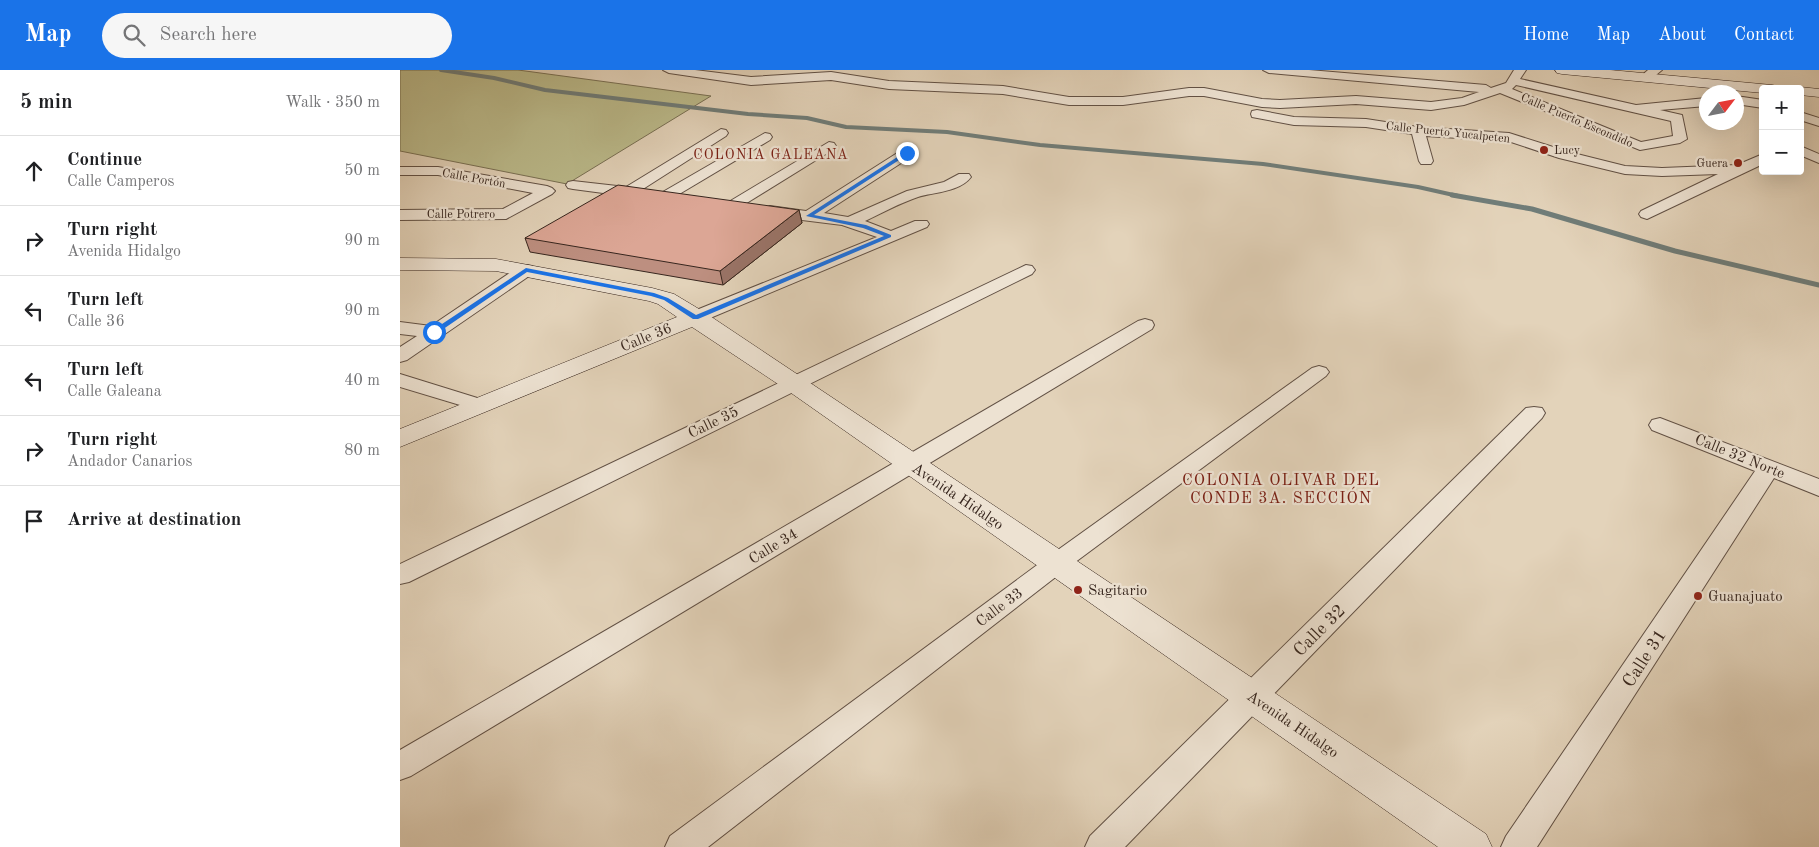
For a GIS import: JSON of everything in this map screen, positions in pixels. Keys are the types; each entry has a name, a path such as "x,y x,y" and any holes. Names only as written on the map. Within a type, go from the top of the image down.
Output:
{"street":[{"path":"669,70 751,81 831,76 889,85 1003,90 1068,101 1122,101 1190,92 1204,92 1221,97 1271,104 1356,100 1431,106 1464,101 1510,86 1520,70"},
{"name":"Calle Puerto Escondido","path":"1268,70 1498,89 1633,144 1647,146 1680,139 1677,118 1636,109"},
{"path":"1562,70 1651,73 1768,84"},
{"path":"1513,81 1636,109 1699,103"},
{"path":"1804,91 1819,93"},
{"name":"Calle Puerto Yucalpeten","path":"1221,97 1238,108 1274,118 1311,122 1366,123 1418,131 1509,137 1564,155 1625,170 1662,172 1742,169 1759,160"},
{"path":"1744,101 1759,103"},
{"path":"1804,117 1819,122"},
{"path":"1418,131 1426,162"},
{"path":"629,191 721,133"},
{"path":"666,196 765,137"},
{"path":"732,206 829,146"},
{"path":"1804,149 1819,150"},
{"path":"1804,151 1819,159"},
{"path":"808,216 907,153"},
{"path":"1647,214 1742,169"},
{"name":"Calle Portón","path":"400,171 438,171 547,191"},
{"path":"848,223 912,194 949,185 964,177"},
{"path":"573,185 685,199"},
{"name":"Calle Potrero","path":"400,214 506,214 547,191"},
{"path":"714,203 848,223 879,231 889,236"},
{"name":"Calle 36","path":"400,439 921,224"},
{"name":"Avenida Hidalgo","path":"400,264 465,263 496,265 666,299 696,317 1472,847"},
{"path":"400,356 526,270"},
{"name":"Calle 35","path":"400,575 1026,270"},
{"name":"Calle 34","path":"400,766 1145,325"},
{"path":"400,328 434,332"},
{"name":"Calle 33","path":"682,847 1057,564 1319,372"},
{"path":"400,380 480,405"},
{"name":"Calle 32","path":"1102,847 1534,413"},
{"name":"Calle 32 Norte","path":"1660,425 1819,488"},
{"name":"Calle 31","path":"1518,847 1769,468"}],"shaded area":[{"path":"400,70 518,70 711,96 567,184 400,151"}],"building":[{"path":"618,185 799,210 720,271 525,238"}],"waterway":[{"path":"441,70 494,78 545,90 748,114 807,118 846,127 947,132 1040,145 1263,164 1418,187 1458,196"},
{"path":"1452,195 1532,209 1675,251 1819,285"}],"place":[{"name":"Lucy","path":"1544,150"},
{"name":"Guera","path":"1738,163"},
{"name":"Sagitario","path":"1078,590"},
{"name":"Guanajuato","path":"1698,596"}],"district":[{"name":"COLONIA GALEANA","path":"771,154"},
{"name":"COLONIA OLIVAR DEL CONDE 3A. SECCIÓN","path":"1281,488"}],"route":[{"path":"434,332 526,270 652,295 666,299 696,317 889,236 864,226 808,216 907,153"}]}
